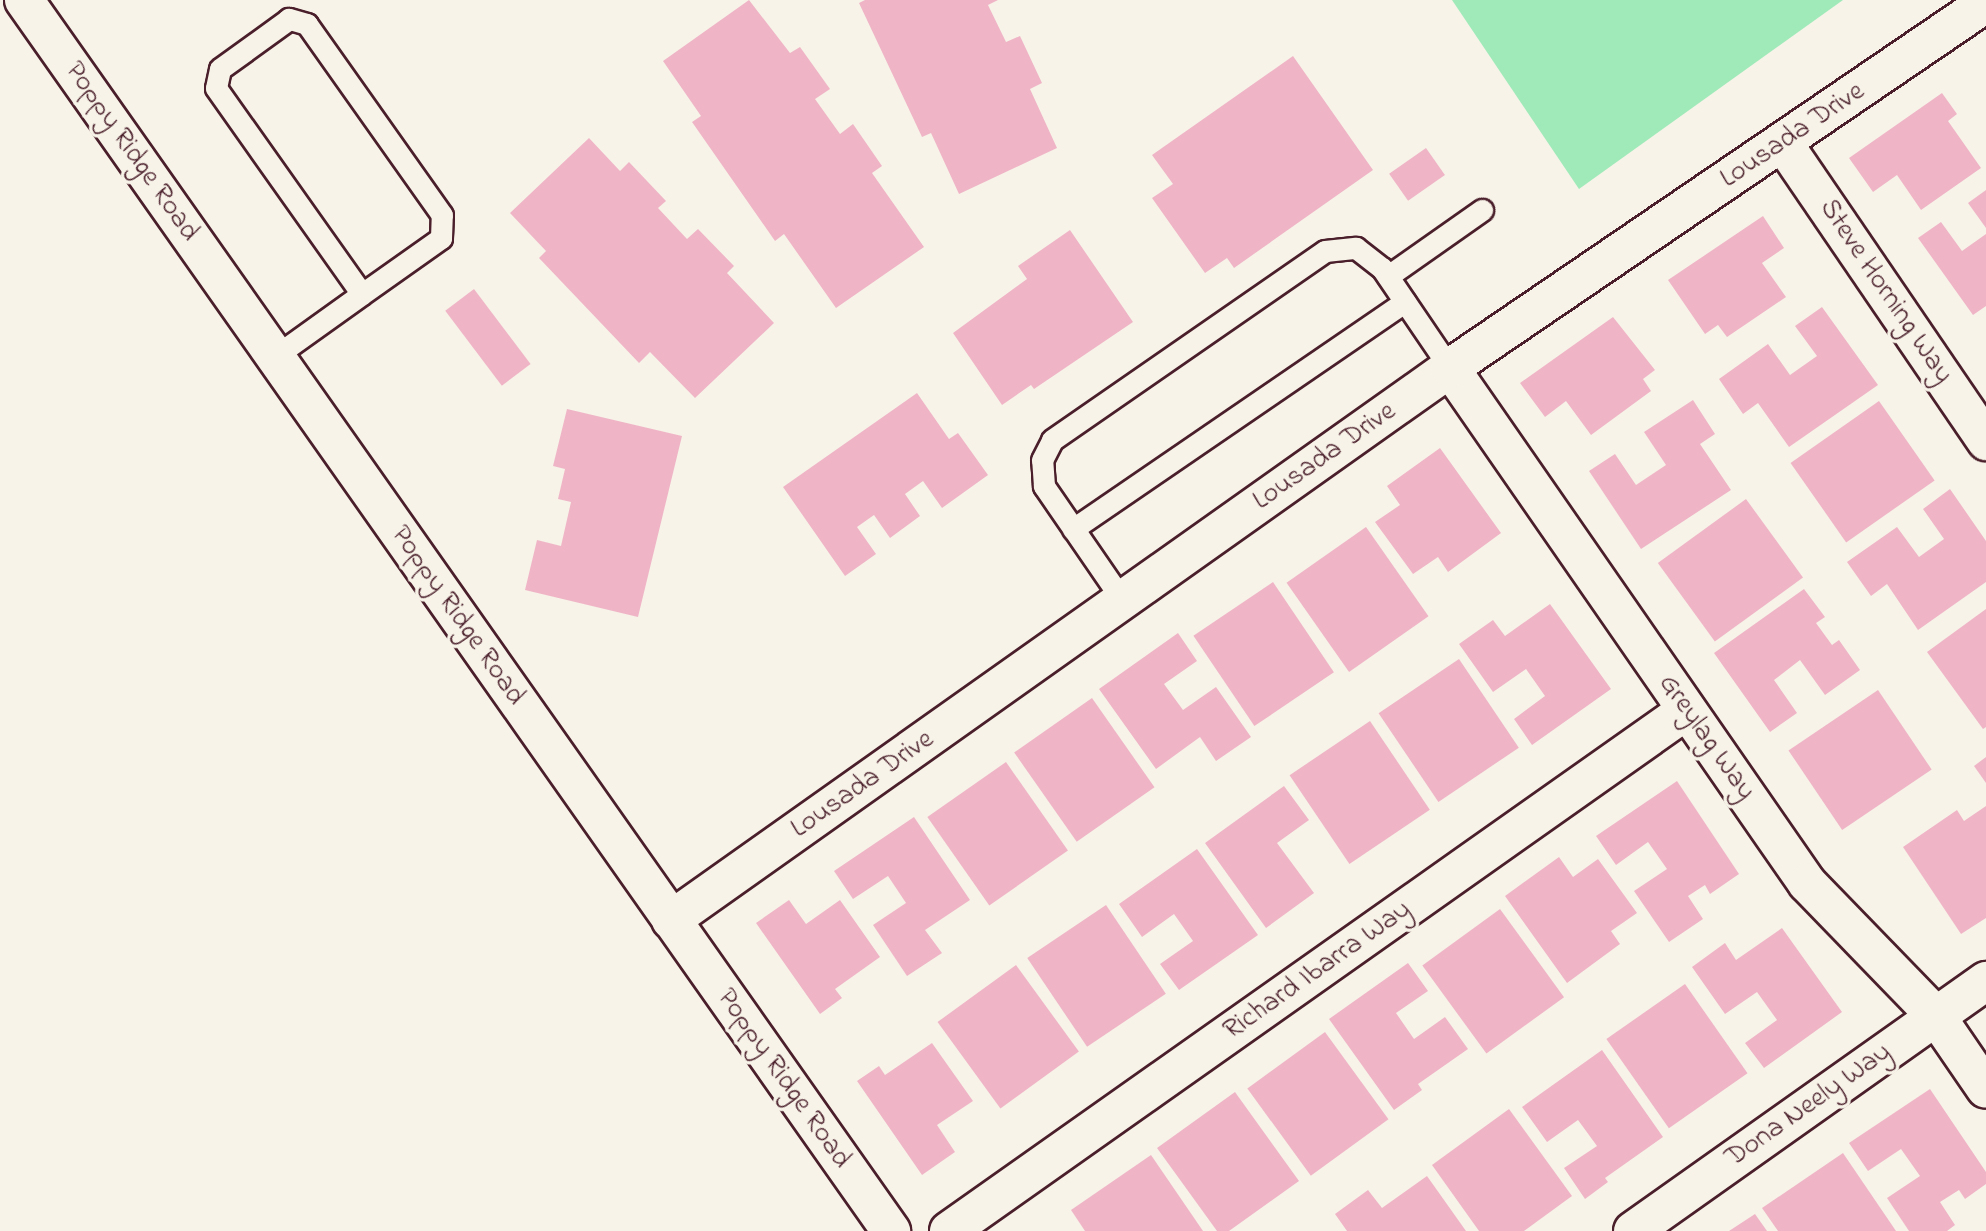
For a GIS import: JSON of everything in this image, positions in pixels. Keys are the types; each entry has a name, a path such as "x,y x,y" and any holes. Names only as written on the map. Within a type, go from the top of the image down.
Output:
{"street":[{"name":"Poppy Ridge Road","path":"24,0 891,1231"},
{"name":"Lousada Drive","path":"671,920 1450,368 1986,3"},
{"name":"Steve Horning Way","path":"1783,143 1986,441"},
{"name":"Greylag Way","path":"1450,368 1807,883 1936,1016 1986,1089"},
{"name":"Richard Ibarra Way","path":"949,1231 1687,710"},
{"name":"Dona Neely Way","path":"1633,1231 1986,981"}],"lane":[{"path":"274,357 441,238 442,215 307,24 289,19 220,69 216,88 362,294"},
{"path":"1388,276 1482,210"},
{"path":"1123,601 1044,486 1042,460 1052,440 1325,251 1356,248 1388,276 1450,368"},
{"path":"1073,529 1405,302"}],"green space":[{"path":"1452,0 1843,0 1579,189"}],"building":[{"path":"749,0 790,53 800,47 830,89 815,99 840,134 853,124 882,166 872,173 924,247 836,308 784,234 775,241 692,122 701,116 663,61"},
{"path":"865,0 998,0 988,5 1006,42 1020,36 1042,83 1030,89 1057,148 959,194 931,133 922,137 859,3"},
{"path":"1293,56 1373,170 1234,268 1227,258 1205,273 1152,198 1173,184 1152,155"},
{"path":"1942,93 1957,114 1948,121 1981,168 1921,210 1897,175 1873,192 1849,158"},
{"path":"589,138 620,171 629,162 666,201 658,208 687,239 698,229 734,266 727,273 774,323 695,398 650,352 639,363 539,258 546,251 510,213"},
{"path":"1426,148 1445,175 1408,201 1389,174"},
{"path":"1986,190 1986,228 1968,203"},
{"path":"1763,216 1784,248 1762,263 1786,297 1727,337 1718,325 1705,334 1668,280"},
{"path":"1941,222 1962,251 1986,234 1986,306 1973,315 1918,238"},
{"path":"1070,230 1133,322 1034,389 1031,385 1002,405 953,333 1027,279 1018,266"},
{"path":"474,289 531,364 502,386 445,311"},
{"path":"1822,307 1878,385 1789,447 1758,403 1743,414 1719,379 1768,344 1790,375 1817,356 1795,326"},
{"path":"1613,317 1655,370 1643,379 1651,391 1591,435 1566,401 1545,417 1520,383"},
{"path":"917,393 949,439 958,433 988,475 942,508 923,481 905,494 920,516 890,538 874,515 857,527 876,554 845,576 783,487"},
{"path":"1693,400 1715,434 1700,444 1731,490 1641,549 1589,471 1615,454 1636,485 1666,465 1644,432"},
{"path":"1879,401 1935,480 1846,542 1791,463"},
{"path":"567,409 682,436 638,617 525,590 537,540 561,546 571,502 558,499 565,469 553,466"},
{"path":"1440,448 1501,533 1448,572 1438,557 1413,574 1375,522 1400,505 1387,486"},
{"path":"1950,489 1986,541 1986,582 1918,630 1887,584 1871,596 1847,562 1897,527 1919,557 1944,539 1923,509"},
{"path":"1746,499 1803,577 1715,642 1658,563"},
{"path":"1366,527 1429,616 1349,672 1287,583"},
{"path":"1273,582 1334,672 1254,726 1193,636"},
{"path":"1804,589 1825,617 1816,623 1832,645 1839,640 1860,670 1825,695 1800,660 1774,680 1797,713 1770,732 1714,653"},
{"path":"1550,604 1611,689 1532,745 1514,719 1545,696 1526,669 1493,692 1459,644 1493,620 1505,636"},
{"path":"1986,609 1986,727 1983,729 1927,652"},
{"path":"1178,633 1197,661 1164,684 1183,710 1216,687 1251,737 1216,761 1200,737 1156,769 1099,689"},
{"path":"1459,659 1519,748 1438,802 1379,713"},
{"path":"1878,690 1932,770 1842,830 1788,750"},
{"path":"1092,698 1155,787 1077,842 1014,752"},
{"path":"1370,721 1430,810 1349,864 1290,775"},
{"path":"1986,757 1986,783 1974,766"},
{"path":"1006,762 1068,850 989,906 927,817"},
{"path":"1677,781 1739,874 1710,894 1705,885 1688,896 1703,919 1669,942 1634,891 1667,869 1648,842 1616,865 1596,836"},
{"path":"1284,786 1309,820 1277,843 1314,893 1266,928 1205,843"},
{"path":"1986,806 1986,918 1961,934 1903,847 1957,810 1964,821"},
{"path":"914,817 970,900 925,930 942,953 907,976 873,925 906,903 888,876 853,899 834,871"},
{"path":"1197,849 1258,935 1179,990 1160,964 1193,941 1174,914 1142,937 1119,904"},
{"path":"1559,857 1573,877 1598,859 1637,913 1611,931 1620,944 1567,983 1505,896"},
{"path":"789,900 806,924 840,900 880,957 835,989 842,998 820,1014 756,923"},
{"path":"1106,905 1166,994 1087,1047 1027,958"},
{"path":"1500,909 1564,997 1486,1054 1422,965"},
{"path":"1782,928 1842,1012 1764,1068 1745,1043 1777,1020 1757,992 1725,1014 1692,967 1725,943 1736,960"},
{"path":"1408,963 1428,991 1396,1013 1414,1039 1445,1017 1468,1049 1418,1084 1422,1090 1394,1110 1329,1019"},
{"path":"1016,965 1079,1052 1000,1109 938,1022"},
{"path":"1685,984 1748,1073 1669,1128 1606,1039"},
{"path":"1325,1032 1388,1119 1311,1176 1247,1088"},
{"path":"932,1043 973,1101 937,1125 955,1152 922,1175 857,1081 879,1066 885,1075"},
{"path":"1602,1050 1663,1137 1605,1178 1608,1182 1585,1199 1564,1168 1597,1146 1578,1120 1547,1142 1522,1107"},
{"path":"1930,1089 1986,1172 1986,1184 1965,1199 1959,1190 1940,1202 1955,1225 1947,1231 1909,1231 1887,1198 1920,1176 1901,1149 1868,1171 1849,1143"},
{"path":"1235,1092 1299,1181 1229,1231 1217,1231 1157,1148"},
{"path":"1509,1109 1572,1196 1524,1231 1479,1231 1432,1165"},
{"path":"1843,1153 1896,1231 1778,1231 1762,1208"},
{"path":"1151,1155 1203,1231 1085,1231 1071,1210"},
{"path":"1427,1176 1466,1231 1347,1231 1335,1214 1368,1190 1382,1208"},
{"path":"1755,1214 1767,1231 1729,1231"}]}
